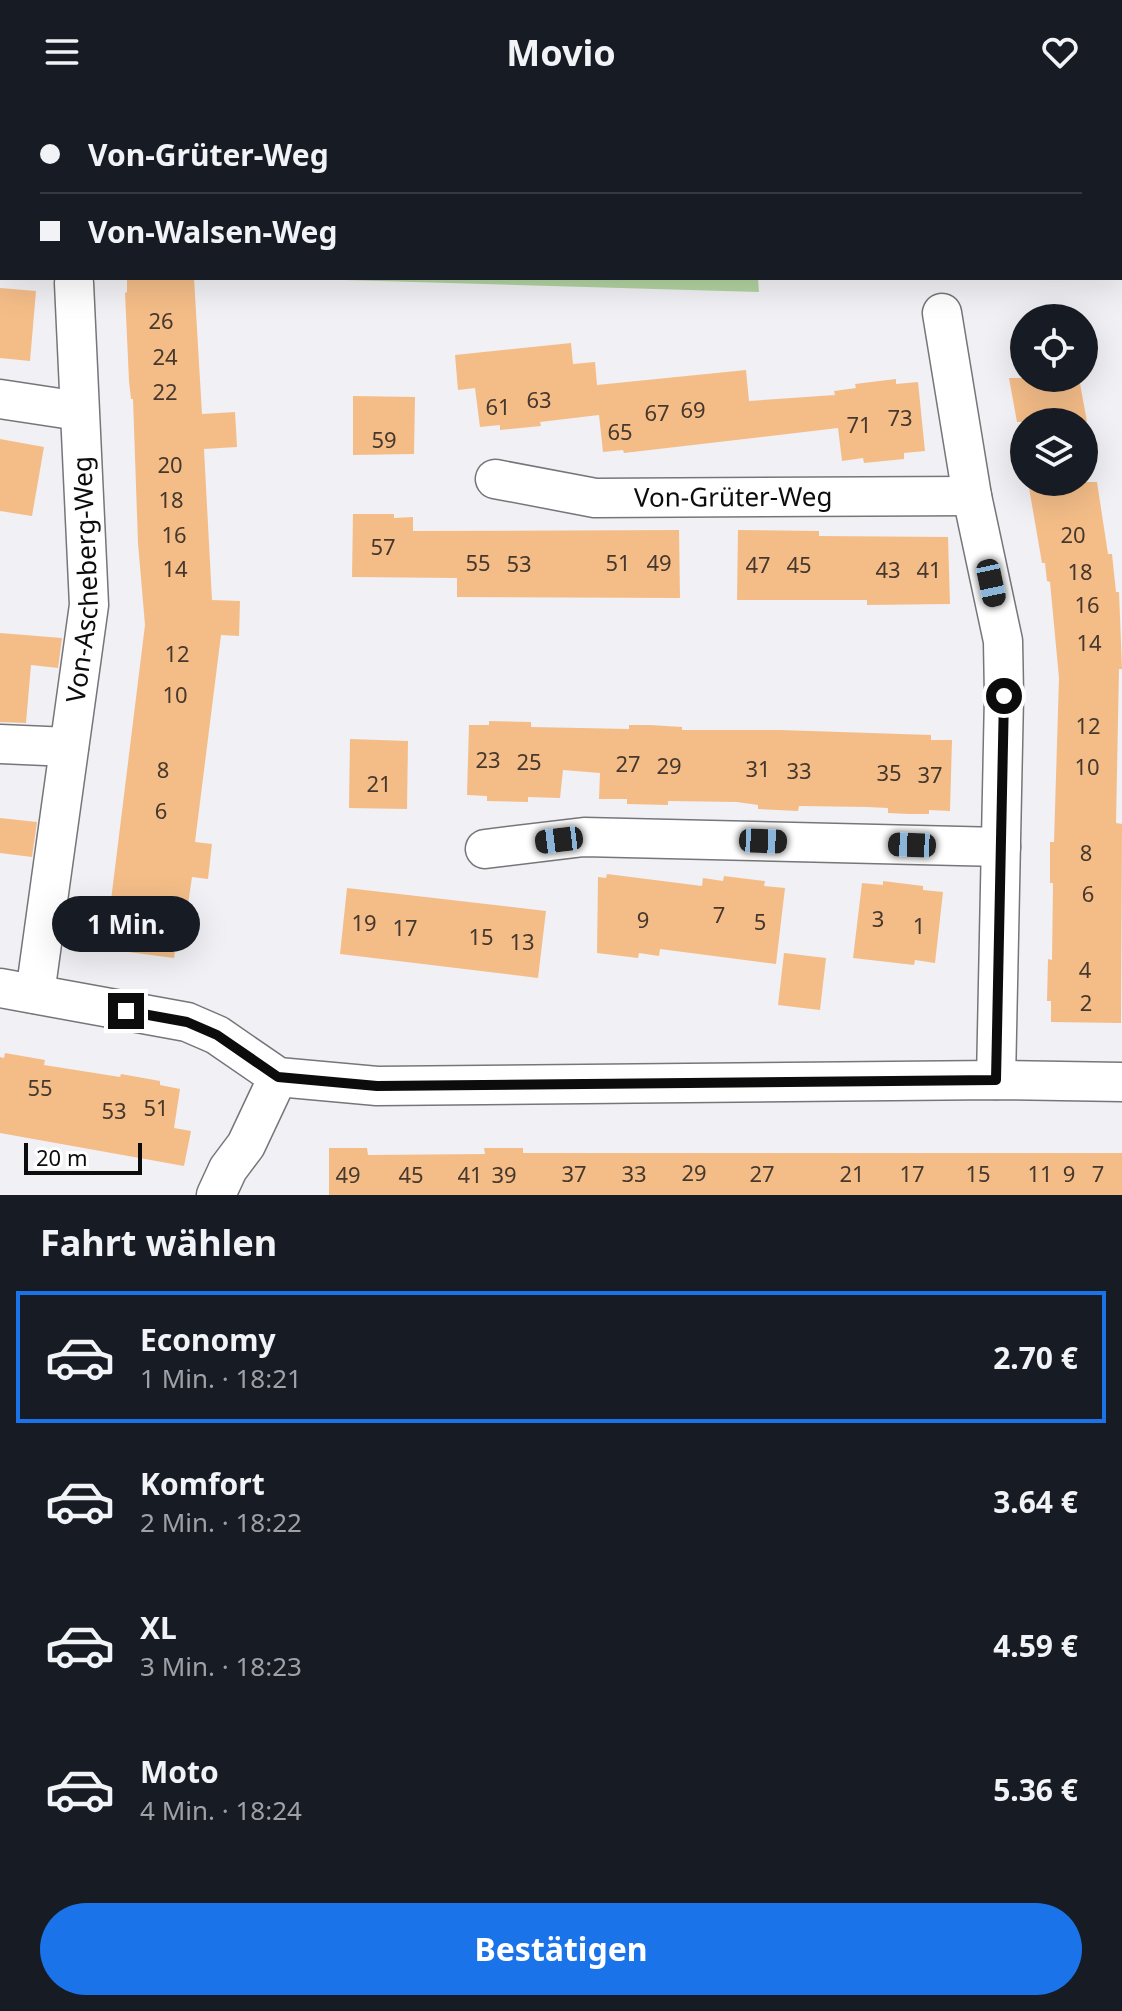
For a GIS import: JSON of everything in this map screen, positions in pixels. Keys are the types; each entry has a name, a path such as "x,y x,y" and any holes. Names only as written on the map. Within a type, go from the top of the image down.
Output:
{"street":[{"name":"Von-Ascheberg-Weg","path":"17,991 69,747 89,605 74,283"},
{"path":"942,313 972,496 1003,641 996,1080"},
{"path":"0,399 79,411"},
{"name":"Von-Grüter-Weg","path":"495,479 595,498 972,496"},
{"path":"0,744 69,747"},
{"path":"485,849 584,837 1001,847"},
{"path":"17,991 187,1022 217,1035 278,1077 377,1086 996,1080 1122,1082"},
{"path":"216,1195 228,1169 246,1145 278,1077"}],"green space":[{"path":"344,280 758,280 759,292"}],"building":[{"path":"127,280 194,280 202,414 235,412 237,447 204,449 212,600 240,601 239,636 221,635 195,842 212,844 208,879 192,877 183,938 177,937 174,958 105,949 145,625 138,543 133,399 129,381"},
{"path":"0,288 36,291 30,361 0,358"},
{"path":"571,343 573,364 595,362 597,385 746,370 749,401 835,395 834,391 856,388 855,384 896,379 896,384 918,382 925,451 904,453 904,459 864,463 863,458 842,461 838,428 624,453 623,450 603,452 599,415 540,422 541,426 500,430 500,425 480,427 475,388 458,390 455,355"},
{"path":"1012,392 1082,392 1084,408 1014,408"},
{"path":"353,396 415,397 414,454 353,455"},
{"path":"0,439 44,447 32,516 0,511"},
{"path":"1098,489 1108,554 1112,554 1116,592 1119,592 1122,669 1119,669 1116,823 1122,824 1121,1023 1051,1022 1051,1001 1047,1001 1048,959 1052,960 1050,842 1054,842 1059,678 1050,582 1047,581 1045,563 1042,563 1030,496 1098,496"},
{"path":"353,514 413,517 413,531 679,530 680,598 457,597 457,578 352,577"},
{"path":"738,530 819,531 819,536 948,537 950,604 867,605 867,600 737,600"},
{"path":"0,633 62,638 58,668 31,665 26,723 0,722"},
{"path":"489,721 531,722 531,727 629,729 629,725 650,725 682,727 682,730 931,735 931,740 952,740 950,811 929,810 929,814 909,814 888,813 888,808 799,806 798,811 758,809 758,805 737,802 627,804 627,799 599,799 600,773 563,770 560,798 528,797 528,802 487,801 487,796 467,795 469,725 489,725"},
{"path":"350,739 408,741 407,809 349,808"},
{"path":"0,818 37,822 32,857 0,853"},
{"path":"607,874 702,886 703,878 723,881 724,876 765,881 764,886 785,888 776,964 660,949 659,956 639,953 638,958 597,953 598,877 606,878"},
{"path":"883,881 943,892 935,963 915,960 914,965 853,958 862,883 883,885"},
{"path":"347,888 546,911 538,978 340,954"},
{"path":"784,953 826,958 820,1010 778,1005"},
{"path":"5,1053 45,1060 44,1065 120,1077 121,1074 160,1081 160,1085 180,1089 174,1128 191,1131 184,1166 0,1133 0,1057 4,1058"},
{"path":"329,1148 367,1148 368,1155 485,1154 484,1148 523,1148 523,1153 1122,1153 1122,1195 329,1195"}],"route":[{"path":"126,1011 187,1022 217,1035 278,1077 377,1086 996,1080 1004,696"}]}
